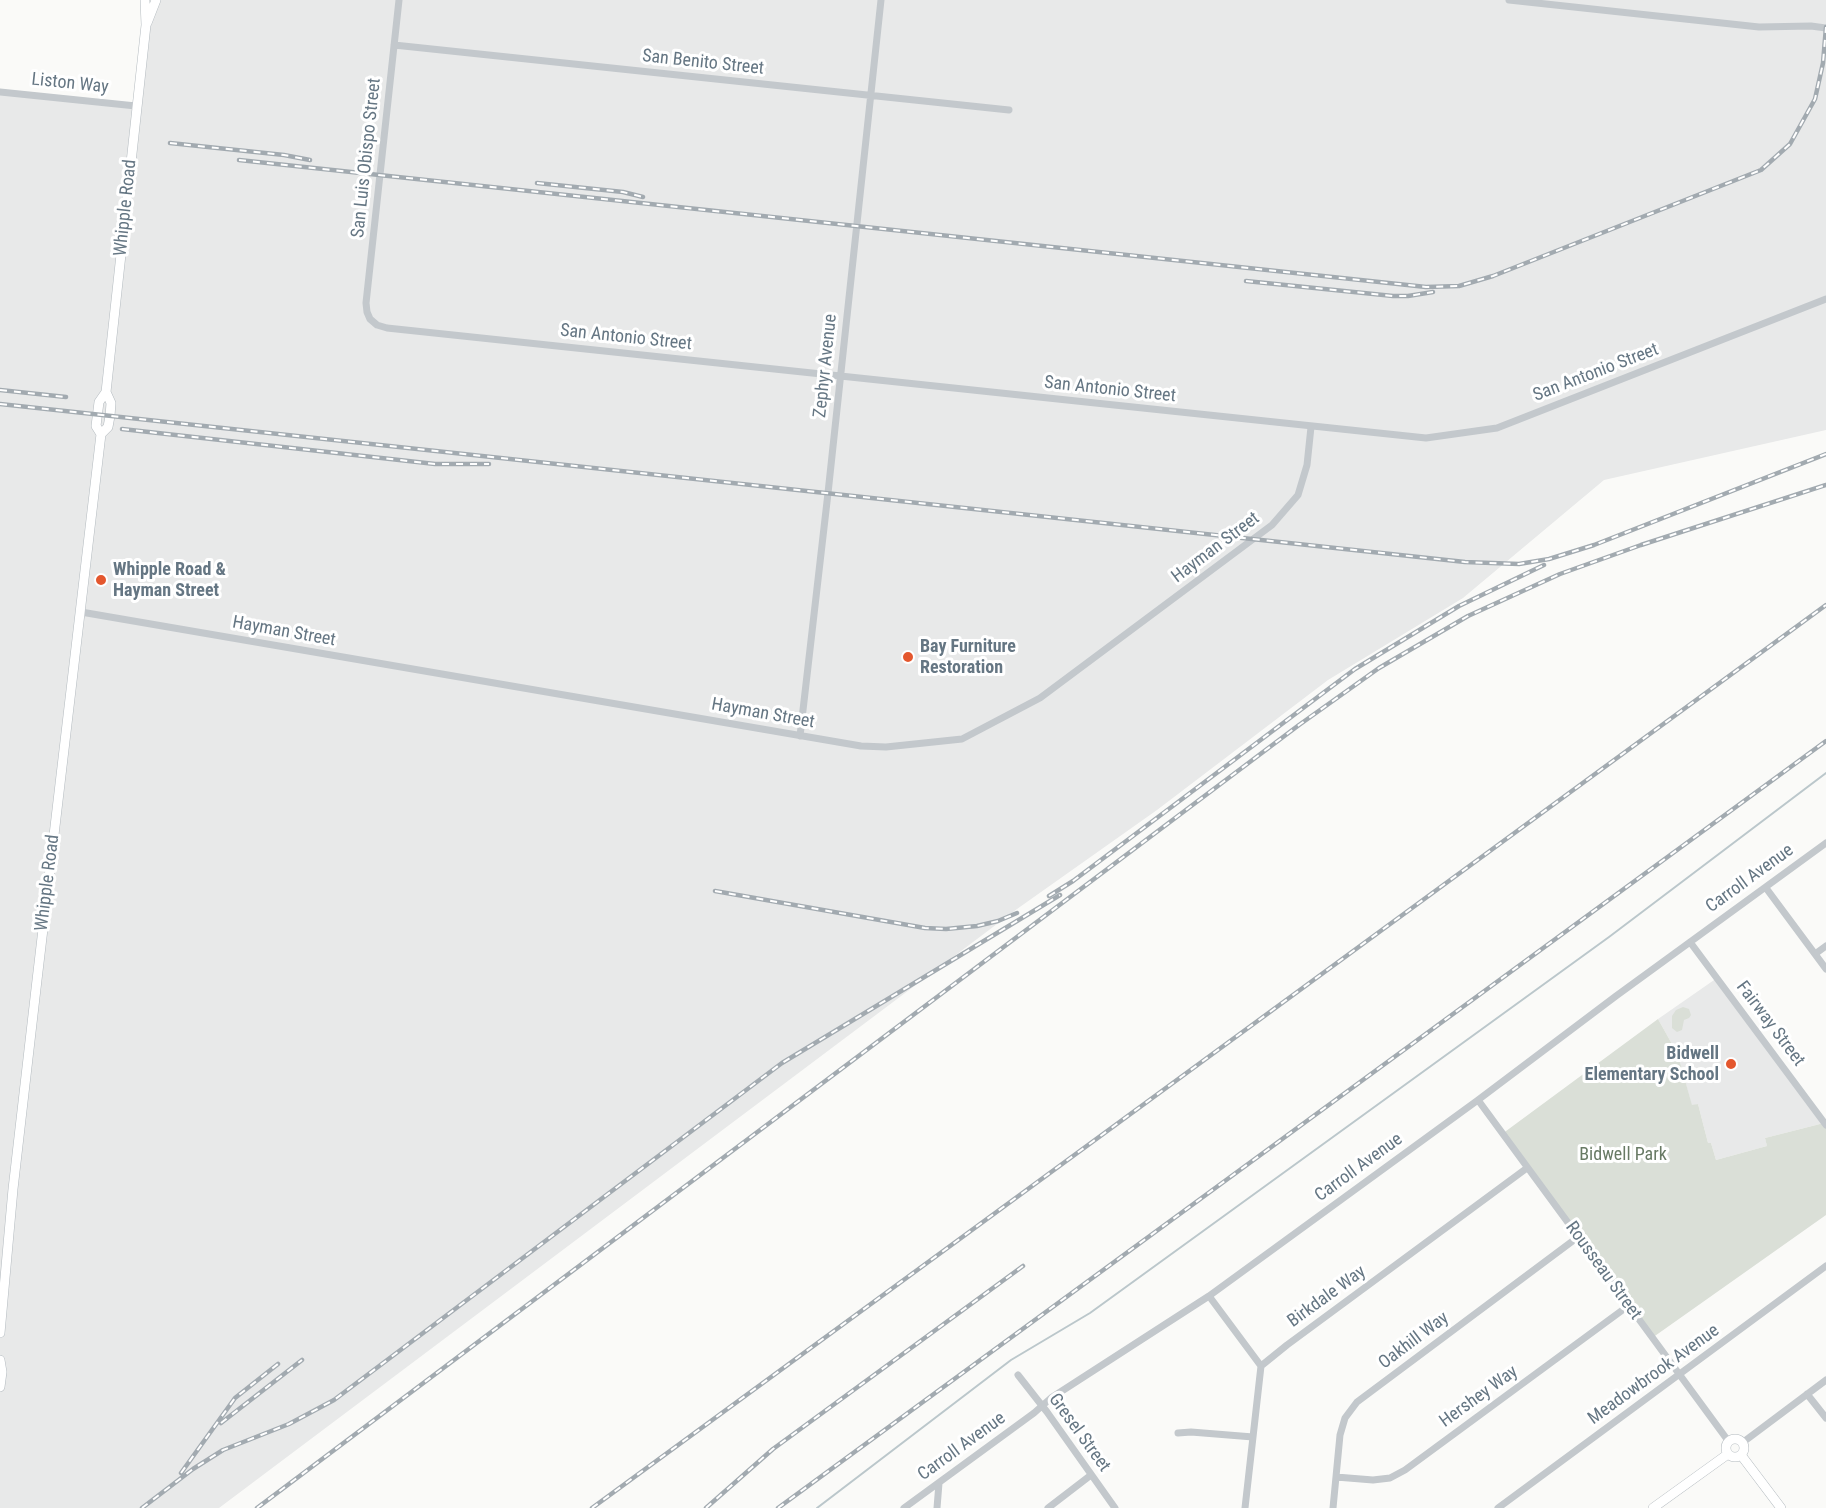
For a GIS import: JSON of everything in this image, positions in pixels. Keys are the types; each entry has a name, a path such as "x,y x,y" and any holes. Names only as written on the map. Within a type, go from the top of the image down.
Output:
{"main road":[{"name":"Whipple Road","path":"0,1333 13,1189 101,434 96,426 99,402 106,392 146,25 145,0"},
{"name":"Whipple Road","path":"146,25 156,0"},
{"path":"0,1360 2,1372 0,1387"},
{"path":"1736,1440 1742,1443 1744,1449 1741,1455 1736,1457 1728,1454 1726,1449 1729,1442 1736,1440"},
{"path":"1653,1508 1728,1454"},
{"path":"1741,1455 1781,1508"}],"street":[{"name":"San Luis Obispo Street","path":"370,319 366,303 399,0"},
{"name":"Zephyr Avenue","path":"800,736 880,0"},
{"path":"1509,0 1759,27 1826,28"},
{"name":"San Benito Street","path":"394,45 1009,110"},
{"name":"Liston Way","path":"0,92 136,106"},
{"name":"San Antonio Street","path":"370,319 377,325 387,328 1426,438 1497,428 1826,299"},
{"name":"Hayman Street","path":"81,612 861,746 886,747 962,739 1040,698 1272,525 1298,495 1307,465 1311,427"},
{"name":"Carroll Avenue","path":"904,1508 1051,1398 1209,1296 1478,1101 1826,843"},
{"path":"1766,888 1826,969"},
{"name":"Fairway Street","path":"1690,942 1826,1125"},
{"path":"1815,954 1826,946"},
{"name":"Rousseau Street","path":"1478,1101 1729,1442"},
{"name":"Birkdale Way","path":"1261,1366 1527,1168"},
{"name":"Oakhill Way","path":"1333,1508 1340,1436 1345,1418 1357,1402 1578,1237"},
{"name":"Meadowbrook Avenue","path":"1498,1508 1826,1266"},
{"path":"1209,1296 1261,1366 1245,1508"},
{"name":"Hershey Way","path":"1336,1478 1390,1478 1405,1470 1628,1306"},
{"name":"Gresel Street","path":"1018,1376 1047,1412 1115,1508"},
{"path":"1742,1443 1826,1380"},
{"path":"1807,1394 1826,1418"},
{"path":"1178,1433 1253,1437"},
{"path":"1048,1508 1091,1475"},
{"path":"937,1508 939,1483"}],"shaded area":[{"path":"156,0 1826,0 1826,430 1604,480 1463,598 1328,680 1157,810 1017,909 219,1508 0,1508 0,92 136,106 146,25"},
{"name":"Bidwell Elementary School","path":"1717,978 1824,1123 1765,1138 1767,1146 1716,1160 1711,1143 1708,1143 1698,1104 1692,1106 1676,1048 1658,1019"}],"green space":[{"path":"1683,1007 1689,1009 1691,1015 1684,1020 1682,1030 1677,1032 1672,1028 1672,1016 1676,1010"},
{"name":"Bidwell Park","path":"1658,1019 1676,1048 1692,1105 1698,1104 1708,1143 1711,1143 1716,1160 1767,1146 1765,1138 1824,1123 1826,1125 1826,1215 1652,1338 1502,1134"}],"waterway":[{"path":"817,1508 1011,1360 1090,1313 1609,937 1826,773"}],"railway":[{"path":"239,160 1426,287 1459,286 1493,276 1761,170 1790,144 1815,99 1823,63 1826,27"},
{"path":"170,143 284,155 310,160"},
{"path":"537,183 623,192 643,197"},
{"path":"1246,281 1393,296 1433,292"},
{"path":"0,390 66,397"},
{"path":"0,404 1465,562 1519,564 1549,559 1594,545 1826,454"},
{"path":"122,429 435,464 489,464"},
{"path":"257,1508 1299,725 1379,668 1468,616 1560,574 1641,545 1826,485"},
{"path":"1049,896 1073,881 1355,669 1459,606 1544,565"},
{"path":"592,1508 1826,605"},
{"path":"778,1508 1826,741"},
{"path":"715,891 925,928 946,929 977,926 1017,913"},
{"path":"142,1508 193,1469 223,1450 289,1424 334,1400 782,1063 1060,895"},
{"path":"706,1508 773,1449 1023,1266"},
{"path":"221,1423 302,1360"},
{"path":"181,1473 235,1398 278,1364"}],"place":[{"name":"Whipple Road & Hayman Street","path":"101,580"},
{"name":"Bay Furniture Restoration","path":"908,657"},
{"name":"Bidwell Elementary School","path":"1731,1064"}]}
